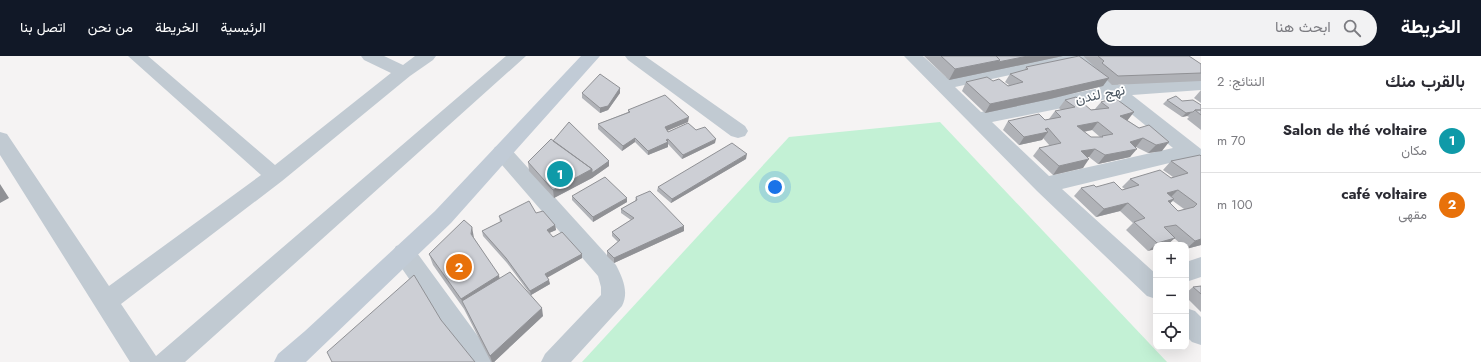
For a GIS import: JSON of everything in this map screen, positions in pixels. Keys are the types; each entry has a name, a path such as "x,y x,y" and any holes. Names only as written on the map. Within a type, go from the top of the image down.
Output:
{"main road":[{"path":"287,362 314,339 443,217 591,56"}],"street":[{"path":"137,56 275,176"},
{"path":"370,56 404,72"},
{"path":"106,302 275,176 404,72 427,56"},
{"path":"166,362 517,56"},
{"path":"634,56 738,131"},
{"path":"913,56 1045,185 1153,284"},
{"path":"942,84 1072,56 1195,156"},
{"name":"نهج لندن","path":"978,119 1114,90 1146,86 1201,84"},
{"path":"0,139 145,362"},
{"path":"502,152 608,272 614,287 613,299 554,362"},
{"path":"1045,185 1195,156"},
{"path":"404,253 482,362"},
{"path":"1189,271 1201,267"},
{"path":"1189,321 1201,334"}],"green space":[{"path":"940,122 1153,347 1153,350 1156,350 1167,362 582,362 789,137"}],"building":[{"path":"941,56 996,56 1000,60 955,69"},
{"path":"996,56 1028,56 998,62 1000,60"},
{"path":"1079,56 1109,78 990,104 966,82 987,77 993,81 999,79 1008,86 1023,82 1010,74 1028,69 1026,67"},
{"path":"1098,56 1189,56 1201,64 1201,73 1118,76 1102,63 1104,61"},
{"path":"600,74 620,88 608,106 600,108 582,93"},
{"path":"665,95 689,117 665,127 668,132 688,123 696,130 705,127 716,139 683,155 668,139 666,140 668,142 648,151 635,138 623,146 598,124 630,112 628,110"},
{"path":"1176,96 1182,101 1193,100 1201,105 1201,110 1186,113 1167,100"},
{"path":"1076,97 1091,110 1109,108 1101,102 1115,98 1134,112 1120,116 1139,128 1149,125 1169,142 1156,145 1143,138 1130,142 1137,149 1105,155 1095,149 1081,151 1089,159 1059,166 1039,148 1061,143 1048,128 1045,129 1048,132 1024,137 1008,121 1039,114 1045,120 1061,117 1055,111 1075,107 1065,100","holes":["1098,122 1113,134 1102,136 1103,137 1091,137 1077,126"]},
{"path":"1195,110 1201,110 1201,115"},
{"path":"569,122 609,161 592,173 592,169 553,141"},
{"path":"551,139 592,169 553,190 528,162"},
{"path":"732,143 747,154 672,199 658,187"},
{"path":"1200,155 1201,239 1195,241 1176,225 1164,227 1175,238 1156,242 1134,222 1145,218 1128,203 1104,209 1081,188 1094,185 1096,187 1114,182 1122,190 1139,185 1130,179 1160,170 1171,178 1188,173 1171,161","holes":["1178,190 1197,204 1194,207 1178,211 1168,201 1174,199 1167,193"]},
{"path":"605,177 627,198 593,217 572,196"},
{"path":"650,191 684,226 614,258 607,251 620,240 612,232 634,218 621,209 637,200 636,197"},
{"path":"529,201 536,213 543,211 555,225 547,230 553,237 562,232 582,254 545,274 549,280 530,291 506,258 482,231 502,221 499,216"},
{"path":"464,220 472,227 471,234 499,275 461,299 429,254"},
{"path":"510,272 542,308 490,356 462,301"},
{"path":"414,275 441,320 475,362 332,362 327,352"},
{"path":"1201,286 1201,294 1193,287"}],"place":[{"name":"Salon de thé voltaire","path":"560,174"},
{"name":"café voltaire","path":"459,267"}]}
